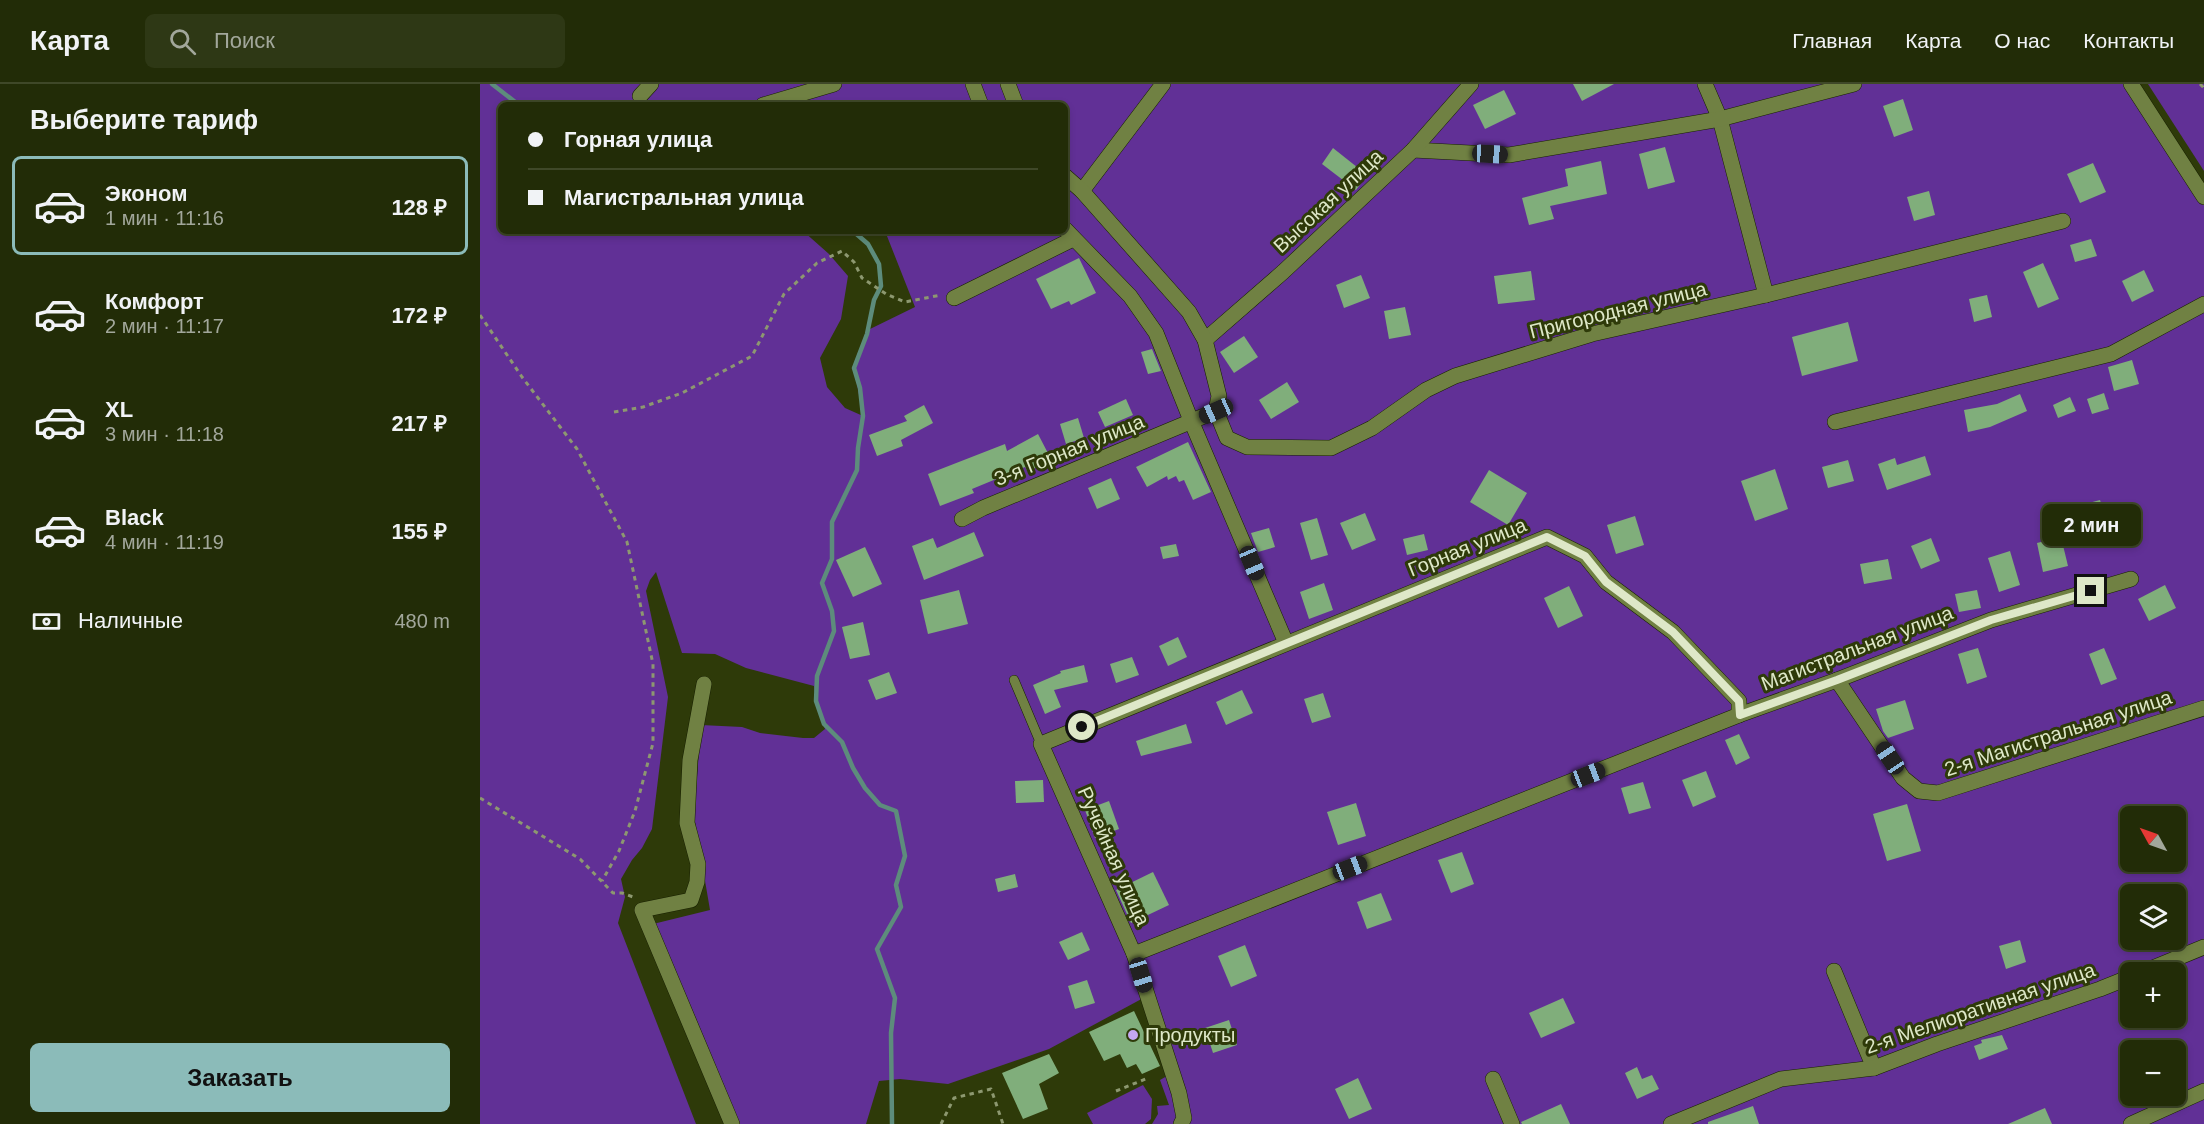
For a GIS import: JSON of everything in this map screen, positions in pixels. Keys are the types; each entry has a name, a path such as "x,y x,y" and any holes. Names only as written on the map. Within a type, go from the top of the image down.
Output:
{"street":[{"path":"640,96 651,84"},
{"path":"773,102 834,84"},
{"path":"973,84 980,102"},
{"path":"1008,84 1015,102"},
{"path":"1082,191 1163,84"},
{"name":"Высокая улица","path":"1204,340 1283,272 1413,150 1471,84"},
{"path":"1705,84 1720,119 1766,295"},
{"path":"1413,150 1509,155 1720,119 1854,84"},
{"path":"2132,84 2204,197"},
{"path":"1068,179 1082,191 1189,312 1204,340 1219,396 1216,411"},
{"name":"Пригородная улица","path":"1216,411 1227,438 1247,447 1331,448 1372,428 1426,390 1455,376 1592,333 1766,295 2063,221"},
{"path":"954,298 1069,234 1130,296 1156,333 1192,423 1287,643"},
{"path":"1835,423 2111,354 2204,304"},
{"name":"3-я Горная улица","path":"962,519 983,507 1192,423 1216,411"},
{"name":"Горная улица","path":"1041,744 1547,537 1585,556 1606,582 1673,632 1739,701 1740,715"},
{"name":"Магистральная улица","path":"1134,954 1740,715 1991,620 2131,579"},
{"name":"2-я Магистральная улица","path":"1837,680 1903,778 1918,791 1938,794 2204,708"},
{"path":"704,684 690,760 687,823 698,864 697,882 691,900 642,910 732,1124"},
{"name":"Ручейная улица","path":"1041,744 1134,954 1179,1093 1184,1118 1181,1124"},
{"path":"2167,962 2204,947"},
{"path":"1834,971 1874,1068"},
{"name":"2-я Мелиоративная улица","path":"1671,1124 1781,1079 1874,1068 2120,981"},
{"path":"1492,1079 1512,1124"},
{"path":"2131,1124 2204,1091"}],"lane":[{"path":"1014,680 1041,744"}],"path":[{"path":"2200,84 2204,88"},
{"path":"615,412 643,407 682,393 752,356 784,294 817,264 842,251 854,262 862,278 869,284 905,302 945,294 954,298"},
{"path":"480,315 522,377 577,449 627,542 653,664 653,743 635,811 619,851 602,881"},
{"path":"480,798 580,859 613,893 622,893 638,899 642,910"},
{"path":"1116,1091 1148,1078"},
{"path":"941,1124 954,1098 991,1089 1003,1124"}],"shaded area":[{"path":"480,84 2131,84 2204,197 2204,1124 1152,1124 1158,1114 1157,1106 1169,1105 1160,1080 1174,1072 1147,996 1049,1049 948,1084 900,1079 879,1081 866,1124 732,1124 653,924 710,910 694,816 701,725 742,727 760,733 803,738 814,738 825,729 814,686 746,668 715,654 682,653 656,572 646,591 668,697 652,829 621,879 625,897 618,923 696,1124 480,1124","holes":["498,102 1068,102 1068,234 886,234 915,307 868,330 854,368 863,416 845,408 827,387 820,358 841,319 848,276 829,254 806,234 498,234"]},
{"path":"2148,84 2204,84 2204,171"},
{"path":"1143,1085 1152,1099 1151,1119 1145,1124 1093,1124 1087,1113"}],"building":[{"path":"1573,84 1614,84 1582,101"},
{"path":"1504,90 1516,114 1485,129 1473,105"},
{"path":"1903,99 1913,130 1894,137 1883,106"},
{"path":"1665,147 1675,182 1648,189 1639,154"},
{"path":"1333,148 1367,175 1356,190 1322,164"},
{"path":"1601,161 1607,194 1550,206 1554,219 1529,225 1522,198 1568,186 1565,169"},
{"path":"2093,163 2106,192 2080,203 2067,174"},
{"path":"1929,191 1935,215 1914,221 1907,197"},
{"path":"1326,199 1335,207 1327,216 1318,208"},
{"path":"2091,239 2097,256 2075,262 2070,245"},
{"path":"1079,258 1096,293 1071,305 1069,301 1051,309 1036,279"},
{"path":"2043,263 2059,299 2038,308 2023,272"},
{"path":"2144,270 2154,291 2132,302 2122,281"},
{"path":"1531,271 1535,300 1498,304 1494,276"},
{"path":"1361,275 1370,298 1344,308 1336,285"},
{"path":"1987,295 1992,317 1974,322 1969,299"},
{"path":"1405,307 1411,335 1389,339 1384,311"},
{"path":"1848,322 1858,361 1802,376 1792,337"},
{"path":"1244,336 1258,357 1234,373 1220,352"},
{"path":"1152,349 1161,371 1148,374 1141,352"},
{"path":"2132,360 2139,384 2114,391 2108,367"},
{"path":"1287,382 1299,402 1271,419 1259,400"},
{"path":"2104,393 2109,409 2092,414 2087,399"},
{"path":"2020,394 2027,411 1990,427 1968,432 1964,410 1997,404"},
{"path":"2070,397 2076,411 2058,418 2053,405"},
{"path":"1126,399 1133,415 1105,427 1098,412"},
{"path":"924,405 933,423 901,440 903,446 877,456 869,435 907,421 904,416"},
{"path":"1078,418 1084,438 1066,444 1060,424"},
{"path":"1038,434 1051,459 1028,472 1025,467 972,489 974,493 940,506 928,474 1005,444 1007,451"},
{"path":"1188,442 1211,492 1193,500 1184,480 1179,482 1176,476 1168,480 1167,476 1147,487 1136,467"},
{"path":"1925,456 1931,475 1887,490 1878,464 1895,458 1897,465"},
{"path":"1848,460 1854,481 1828,488 1822,467"},
{"path":"1775,469 1788,509 1755,521 1741,481"},
{"path":"1489,470 1527,493 1508,525 1470,502"},
{"path":"1111,478 1120,499 1097,509 1088,488"},
{"path":"2100,500 2107,523 2088,528 2081,505"},
{"path":"1365,513 1376,540 1352,550 1340,523"},
{"path":"1635,516 1644,545 1616,554 1607,525"},
{"path":"1317,518 1328,555 1311,560 1300,523"},
{"path":"1269,528 1275,547 1258,552 1251,533"},
{"path":"974,532 984,556 924,580 912,546 933,538 937,548"},
{"path":"1424,534 1428,550 1407,555 1403,539"},
{"path":"2061,537 2068,566 2043,572 2037,543"},
{"path":"1931,538 1940,561 1921,569 1911,546"},
{"path":"1176,544 1179,556 1163,559 1160,547"},
{"path":"865,547 882,584 853,597 836,560"},
{"path":"2010,551 2020,585 1999,592 1988,558"},
{"path":"1888,559 1892,579 1864,584 1860,564"},
{"path":"1324,583 1333,610 1309,619 1300,592"},
{"path":"2165,585 2176,608 2149,621 2138,599"},
{"path":"1569,586 1583,616 1558,628 1544,598"},
{"path":"959,590 968,624 928,634 920,600"},
{"path":"1977,590 1981,608 1959,612 1955,594"},
{"path":"863,622 870,655 850,659 842,627"},
{"path":"1178,637 1187,657 1168,666 1159,646"},
{"path":"1978,648 1987,677 1967,684 1958,654"},
{"path":"2104,648 2117,679 2101,685 2089,654"},
{"path":"1132,657 1139,675 1116,683 1110,664"},
{"path":"1084,665 1088,682 1054,690 1061,707 1045,714 1033,685 1061,673 1060,671"},
{"path":"889,672 897,693 876,700 868,680"},
{"path":"1242,690 1253,713 1226,725 1216,702"},
{"path":"1323,693 1331,717 1312,723 1304,699"},
{"path":"1905,700 1914,729 1888,738 1883,731 1876,709"},
{"path":"1186,724 1192,743 1141,756 1136,741"},
{"path":"1739,734 1750,758 1736,765 1725,740"},
{"path":"1706,771 1716,797 1693,807 1682,780"},
{"path":"1043,780 1044,802 1016,803 1015,781"},
{"path":"1643,782 1651,808 1629,814 1621,788"},
{"path":"1109,801 1119,829 1095,838 1085,810"},
{"path":"1356,803 1366,836 1338,845 1327,812"},
{"path":"1907,804 1921,851 1887,861 1873,814"},
{"path":"1462,852 1474,884 1451,893 1438,860"},
{"path":"1153,872 1169,905 1131,923 1116,890"},
{"path":"1015,874 1018,887 998,892 995,879"},
{"path":"1381,893 1392,920 1367,929 1357,902"},
{"path":"1082,932 1090,950 1068,960 1059,942"},
{"path":"2020,940 2026,962 2006,969 1999,946"},
{"path":"1245,945 1257,976 1231,987 1218,956"},
{"path":"1087,980 1095,1003 1075,1009 1068,986"},
{"path":"1563,998 1575,1023 1541,1038 1529,1013"},
{"name":"Продукты","path":"1134,1011 1160,1066 1142,1074 1136,1064 1127,1068 1120,1054 1104,1061 1089,1032"},
{"path":"1229,1020 1237,1045 1213,1053 1205,1028"},
{"path":"2002,1035 2008,1049 1979,1060 1974,1046 1982,1043 1981,1040"},
{"path":"1049,1054 1059,1073 1039,1084 1048,1109 1023,1119 1002,1073"},
{"path":"1637,1067 1642,1079 1652,1075 1659,1089 1637,1099 1625,1073"},
{"path":"1358,1078 1372,1109 1349,1119 1335,1089"},
{"path":"1561,1104 1570,1124 1522,1124 1521,1122"},
{"path":"1753,1106 1759,1124 1708,1124 1708,1122"},
{"path":"2045,1108 2052,1124 2008,1124"}],"waterway":[{"path":"492,84 515,102"},
{"path":"856,234 868,244 879,264 881,286 874,300 867,334 854,368 860,388 863,416 857,470 832,522 832,559 822,583 832,611 834,631 817,676 816,701 824,724 842,742 865,788 880,805 896,811 905,856 896,885 901,907 877,949 895,998 891,1033 892,1124"}],"place":[{"name":"Продукты","path":"1133,1035"}],"route":[{"path":"1082,727 1547,537 1585,556 1606,582 1673,632 1739,701 1740,715 1991,620 2091,591"}]}
